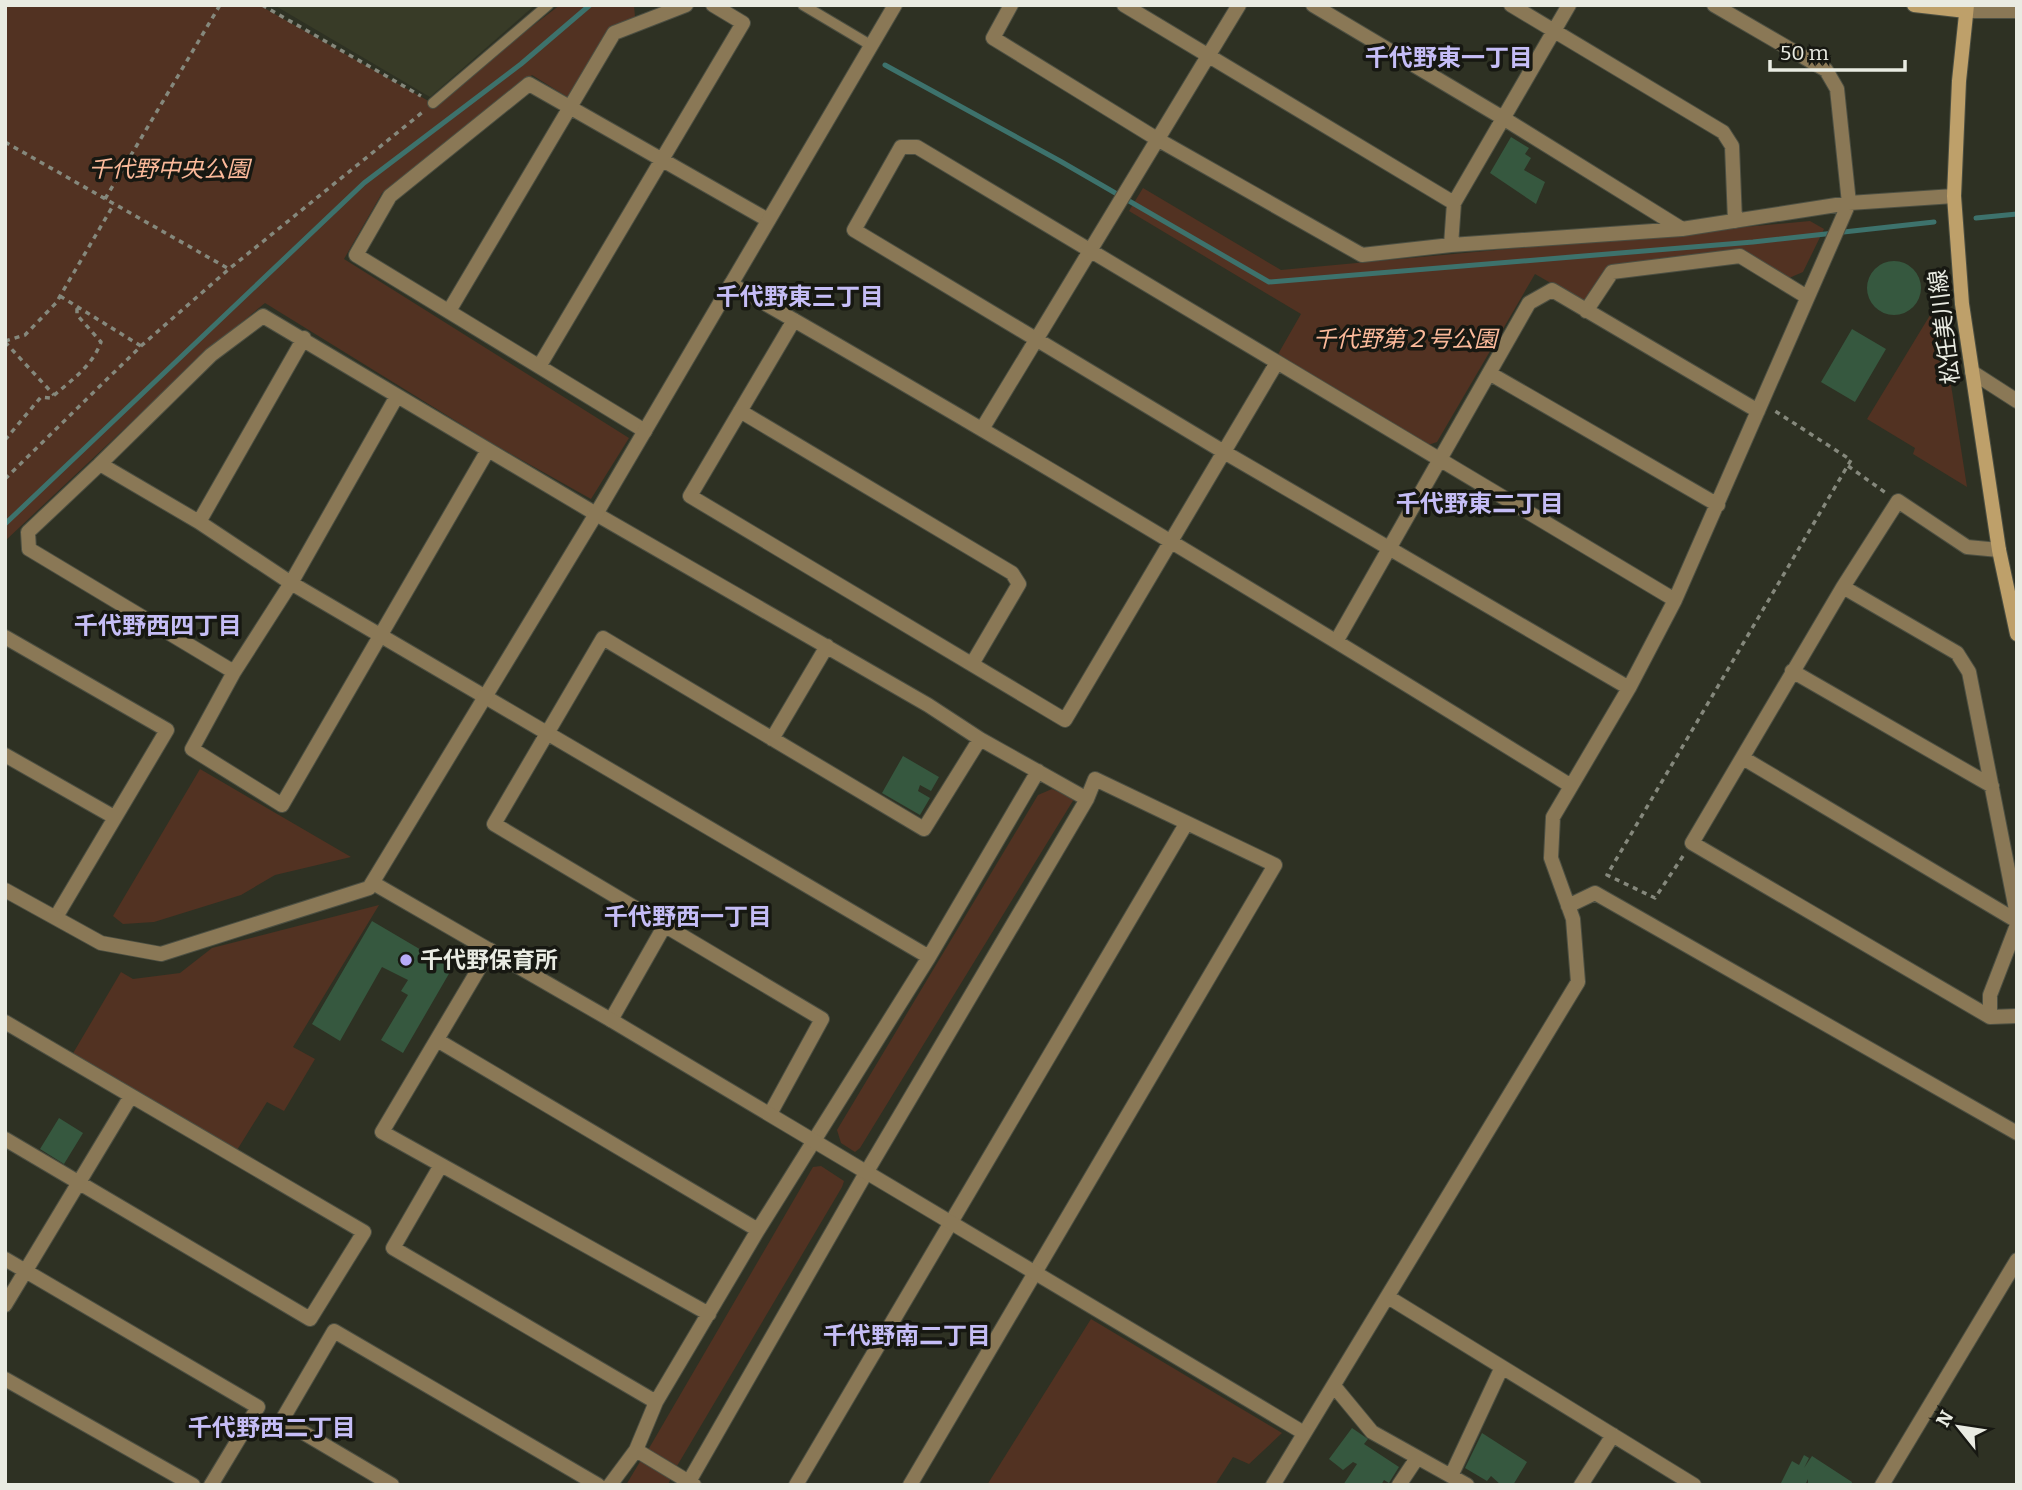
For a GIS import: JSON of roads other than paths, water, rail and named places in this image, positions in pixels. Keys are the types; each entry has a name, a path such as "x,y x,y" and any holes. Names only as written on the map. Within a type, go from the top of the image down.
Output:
{"main road":[{"path":"1914,5 1966,8"},
{"name":"松任美川線","path":"1966,8 1958,81 1954,196 1962,304 1998,550 2017,634"}],"street":[{"path":"449,312 614,33 686,5"},
{"path":"540,365 743,23 713,5"},
{"path":"5,890 101,943 161,954 369,888 596,514 895,5"},
{"path":"1011,5 993,38 1157,139 1362,255 1451,245 1682,229 1849,203 1954,196"},
{"path":"1124,5 1454,202"},
{"path":"982,429 1034,339 1239,5"},
{"path":"1313,5 1682,229"},
{"path":"1511,5 1723,132 1732,146 1734,221"},
{"path":"1451,245 1454,202 1569,5"},
{"path":"1273,1485 1578,982 1577,948 1568,906 1551,858 1553,817 1629,688 1675,600 1849,203 1837,89 1826,70 1714,5"},
{"path":"1966,8 2017,11"},
{"path":"645,431 356,255 390,195 529,83 768,220"},
{"path":"1629,688 1224,452 853,230 901,147 917,147 1276,364 1675,600"},
{"path":"1586,311 1612,272 1740,256 1807,297"},
{"path":"731,284 982,429 1337,640 1571,786"},
{"path":"1337,640 1529,303 1552,290 1760,407"},
{"path":"234,673 29,549 28,532 211,355 263,316 596,514 1087,799"},
{"path":"794,320 690,496 1065,720 1276,364"},
{"path":"199,522 304,338"},
{"path":"1972,372 2017,401"},
{"path":"1489,373 1718,505"},
{"path":"397,396 291,583 234,673 192,749 282,805 488,450"},
{"path":"740,411 1012,573 1018,584 971,664"},
{"path":"100,464 199,522 291,583 380,636 929,957"},
{"path":"1998,550 1967,547 1898,501 1843,587 1692,843 1990,1017 2017,1016"},
{"path":"1843,587 1957,653 1969,671 2017,915"},
{"path":"5,637 167,730 56,917"},
{"path":"770,1114 822,1019 494,824 603,638 924,829 980,739"},
{"path":"772,739 827,646"},
{"path":"1793,671 1992,786"},
{"path":"5,755 114,817"},
{"path":"1743,758 2017,923 1990,995 1990,1017"},
{"path":"610,1485 636,1450 656,1402 758,1230 815,1143 929,957 1038,771"},
{"path":"636,1450 690,1484 866,1173 1087,799 1095,779 1275,865 910,1485"},
{"path":"796,1485 1185,824"},
{"path":"373,883 611,1020 1304,1433"},
{"path":"1568,906 1595,893 2017,1133"},
{"path":"611,1020 664,925"},
{"path":"490,950 382,1132 709,1314"},
{"path":"5,1022 364,1231 310,1319 5,1139"},
{"path":"437,1040 758,1230"},
{"path":"5,1305 131,1096"},
{"path":"441,1165 393,1248 656,1402"},
{"path":"5,1259 258,1406 211,1485"},
{"path":"1882,1485 2017,1260"},
{"path":"1388,1297 1694,1485"},
{"path":"392,1485 282,1420 334,1331 598,1485"},
{"path":"1451,1476 1502,1367"},
{"path":"5,1379 193,1485"},
{"path":"1334,1386 1373,1432 1466,1485"},
{"path":"1581,1485 1613,1435"},
{"path":"1399,1485 1417,1458"}],"lane":[{"path":"433,103 548,5"},
{"path":"803,5 872,46"}],"waterway":[{"path":"5,524 364,183 521,64 590,5"},
{"path":"885,65 1060,161 1269,282 1753,242 1934,222"},
{"path":"1976,218 2017,214"}],"place":[{"name":"千代野保育所","path":"406,960"}],"district":[{"name":"千代野東一丁目","path":"1449,58"},
{"name":"千代野東三丁目","path":"800,297"},
{"name":"千代野東二丁目","path":"1480,504"},
{"name":"千代野西四丁目","path":"158,626"},
{"name":"千代野西一丁目","path":"688,917"},
{"name":"千代野南二丁目","path":"907,1336"},
{"name":"千代野西二丁目","path":"272,1428"}],"park label":[{"name":"千代野中央公園","path":"169,169"},
{"name":"千代野第２号公園","path":"1405,339"}]}
